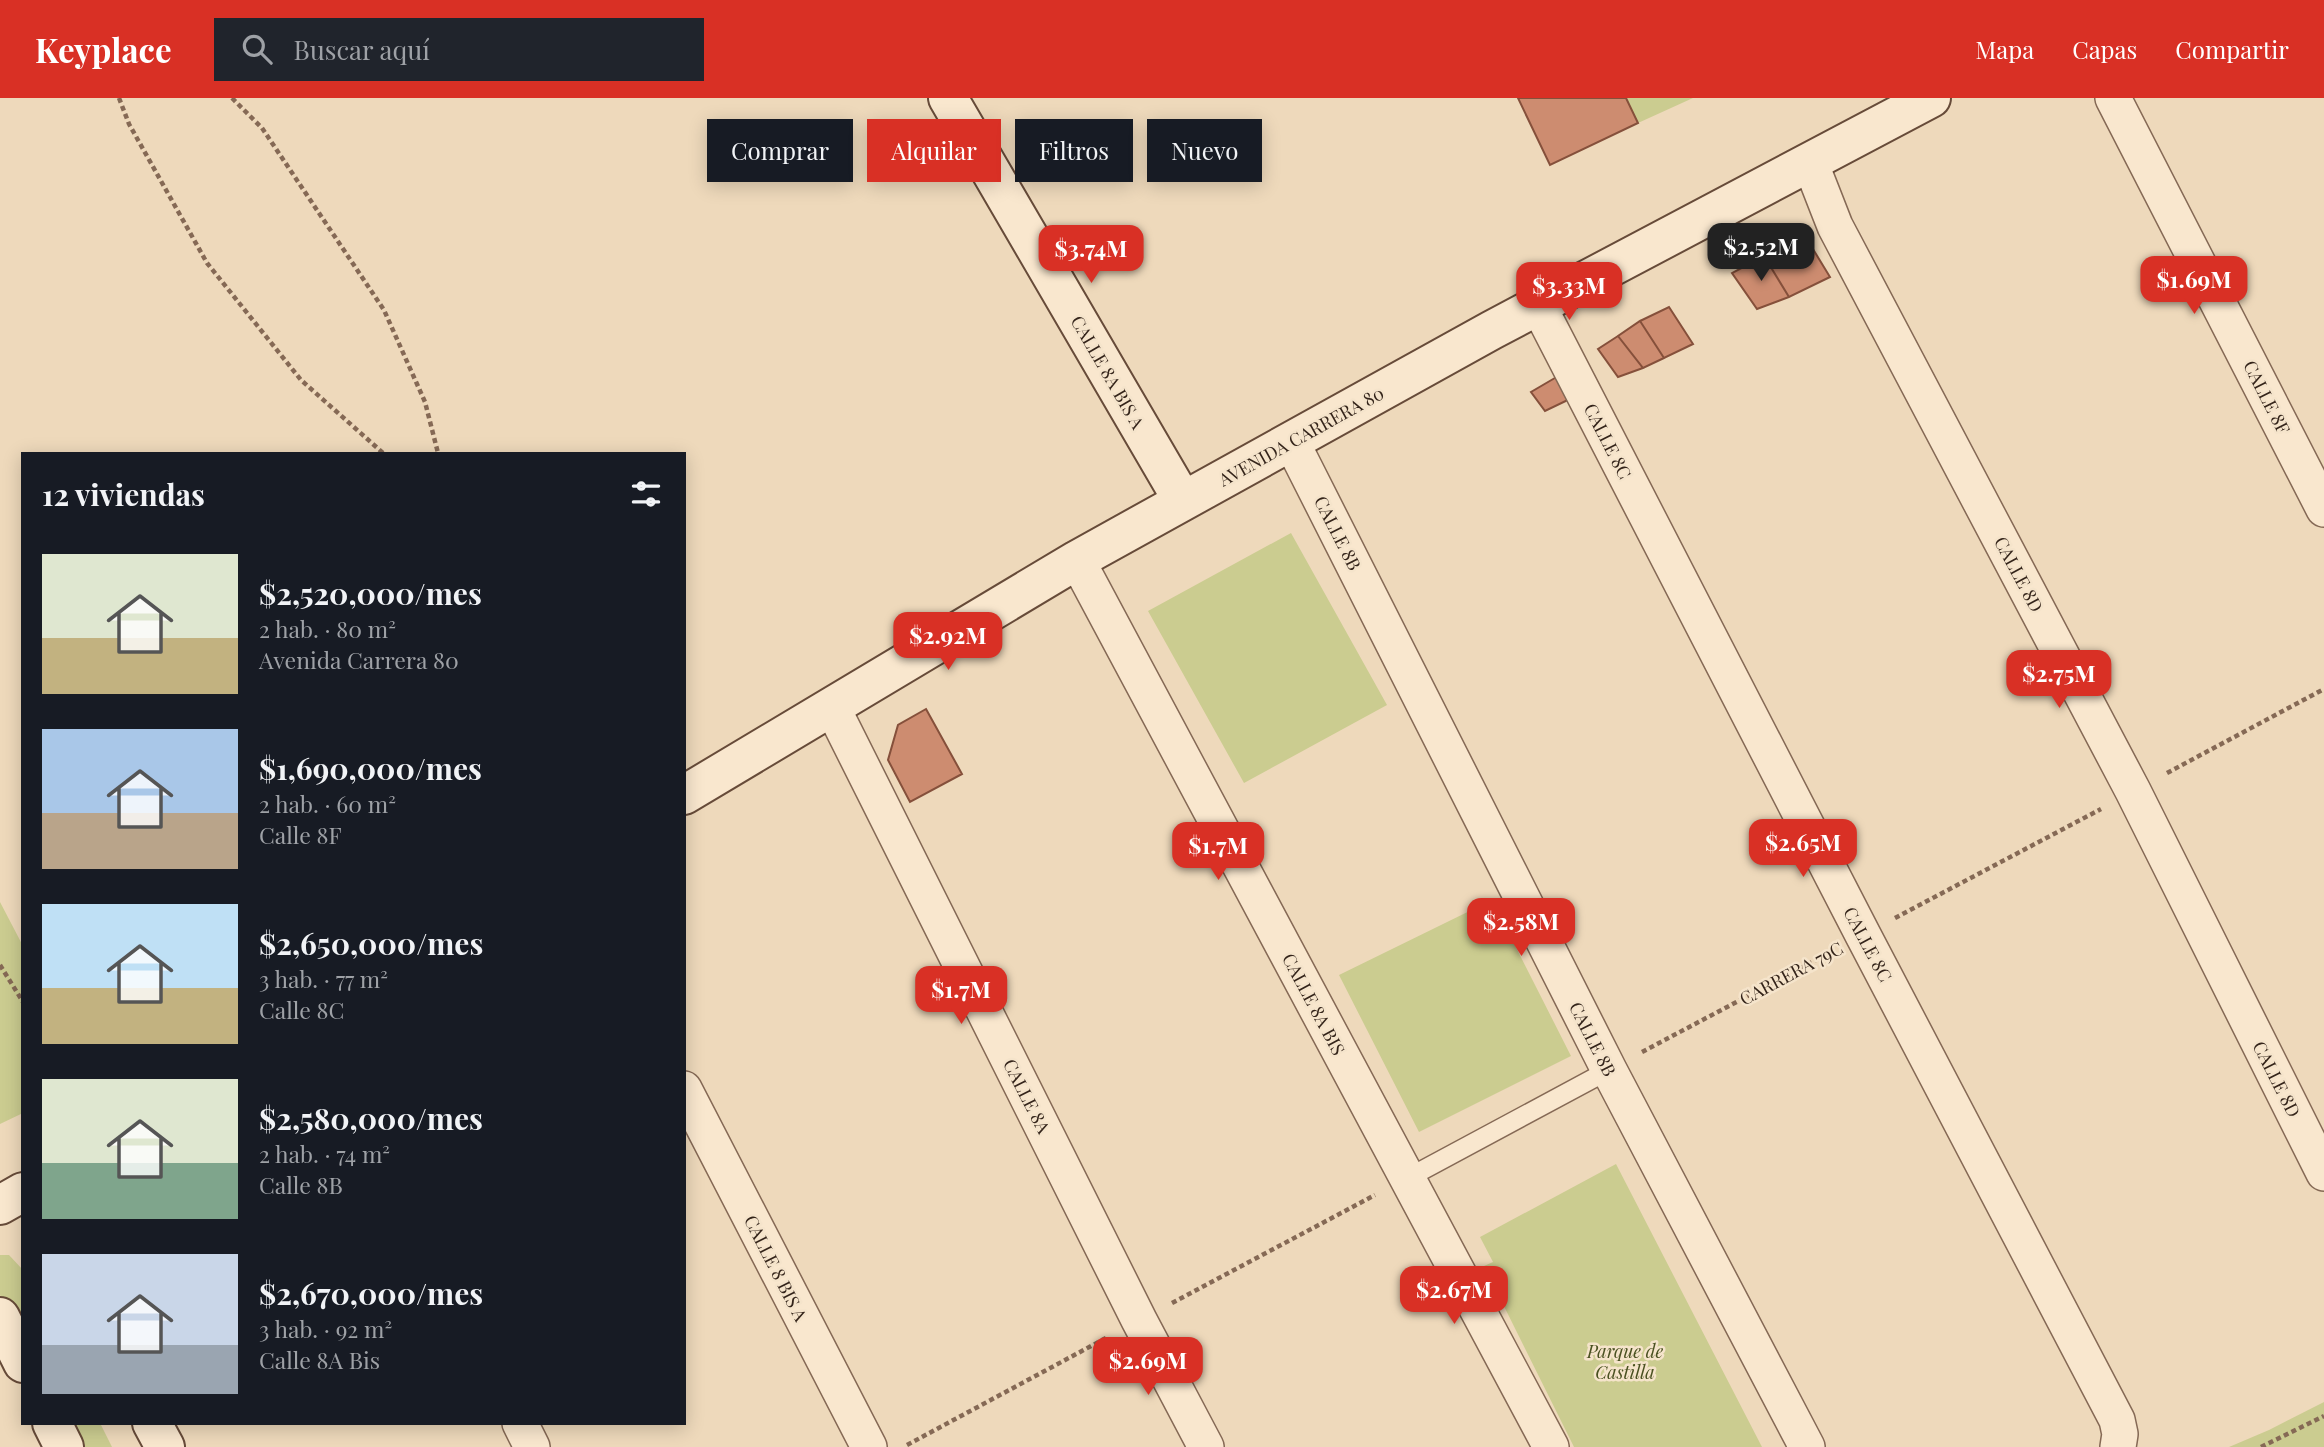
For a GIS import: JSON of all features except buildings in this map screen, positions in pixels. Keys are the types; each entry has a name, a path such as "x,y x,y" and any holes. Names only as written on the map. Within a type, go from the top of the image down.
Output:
{"street":[{"name":"CALLE 8A BIS A","path":"948,98 1184,501"},
{"name":"AVENIDA CARRERA 80","path":"686,794 1077,560 1538,305 1931,98"},
{"name":"CALLE 8F","path":"2113,98 2324,509"},
{"name":"CALLE 8D","path":"1810,162 1835,226 2133,792 2324,1173"},
{"name":"CALLE 8C","path":"1538,305 2117,1420 2119,1441"},
{"name":"CALLE 8B","path":"1291,441 1608,1070 1807,1447"},
{"name":"CALLE 8A BIS","path":"1077,560 1551,1447"},
{"name":"CALLE 8A","path":"832,707 1206,1447"},
{"name":"CALLE 8 BIS A","path":"686,1093 869,1447"},
{"path":"0,1205 21,1193"},
{"path":"0,1317 21,1359"},
{"path":"53,1425 64,1447"},
{"path":"153,1425 165,1447"},
{"path":"521,1425 532,1447"}],"lane":[{"path":"1406,1179 1608,1070"}],"path":[{"path":"119,98 129,124 207,262 301,380 382,452"},
{"path":"232,98 262,128 384,310 425,402 439,452"},
{"name":"CARRERA 79C","path":"1608,1070 2324,689"},
{"path":"0,965 21,999"},
{"path":"2261,1447 2324,1416"}],"green space":[{"path":"1626,98 1693,98 1638,123"},
{"path":"1291,533 1387,705 1244,783 1148,611"},
{"path":"1492,900 1571,1056 1419,1132 1339,975"},
{"path":"0,902 21,942 21,1114 0,1124"},
{"name":"Parque de Castilla","path":"1616,1164 1762,1447 1574,1447 1484,1266 1493,1262 1480,1237"},
{"path":"0,1255 9,1255 21,1268 21,1334 0,1295"},
{"path":"2324,1402 2324,1447 2229,1447 2269,1430"},
{"path":"68,1425 101,1425 112,1447 79,1447"}]}
